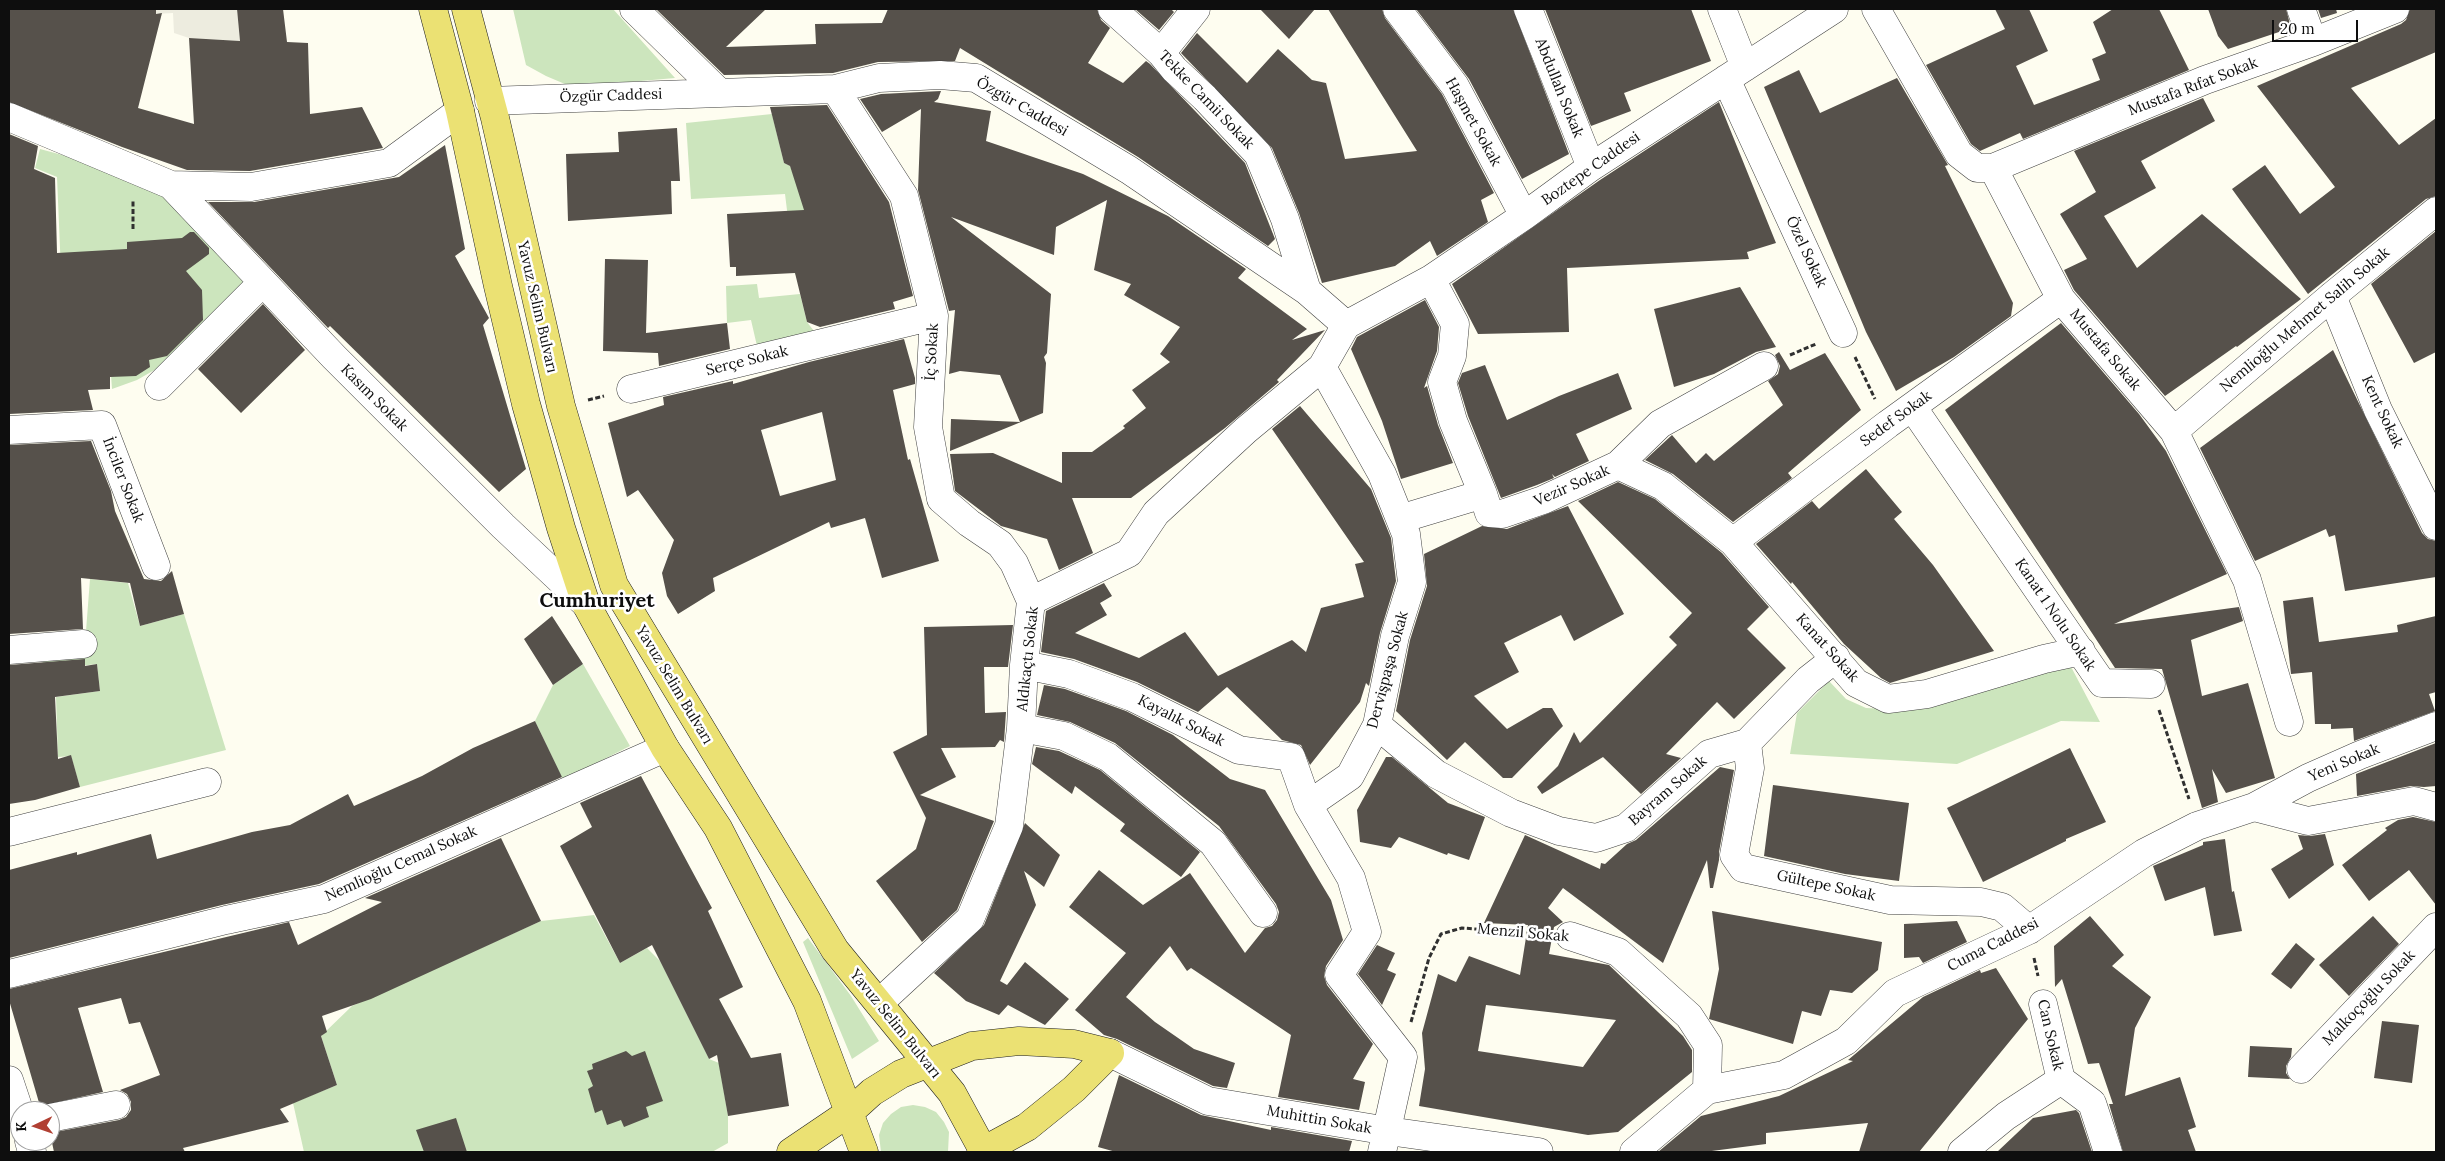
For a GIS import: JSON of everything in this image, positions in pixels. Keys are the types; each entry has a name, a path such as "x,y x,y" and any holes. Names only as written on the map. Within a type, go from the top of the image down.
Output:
{"main road":[{"path":"434,9 460,111 526,404 561,528 586,604 665,748 718,828 802,992 864,1152"},
{"name":"Yavuz Selim Bulvarı","path":"466,9 560,406 614,585 834,950 952,1093 983,1152"},
{"path":"791,1152 850,1112 872,1092 901,1074 972,1046 1019,1041 1074,1044 1110,1053"},
{"path":"983,1152 1027,1127 1074,1089 1110,1053"}],"street":[{"path":"634,9 720,93"},
{"name":"Tekke Camii Sokak","path":"1112,9 1161,53 1174,69 1205,98 1258,154 1285,219 1307,291"},
{"path":"1161,53 1196,9"},
{"name":"Haşmet Sokak","path":"1397,9 1455,86 1524,216"},
{"name":"Abdullah Sokak","path":"1528,9 1591,167"},
{"path":"1722,9 1736,73"},
{"name":"Boztepe Caddesi","path":"1346,325 1431,279 1524,216 1591,167 1834,9"},
{"path":"1876,9 1960,154 1977,168 1993,168"},
{"path":"2300,9 2313,42"},
{"name":"Mustafa Rıfat Sokak","path":"1993,168 2205,80 2313,42 2395,9"},
{"name":"Özel Sokak","path":"1736,73 1843,333"},
{"name":"Özgür Caddesi","path":"489,101 835,89 879,78 940,75 976,78 1129,170 1307,291 1346,325"},
{"name":"İç Sokak","path":"835,89 904,196 934,316 928,427 942,499 969,523 1000,544 1014,563 1031,601"},
{"path":"9,117 171,185 251,187 389,163 460,111"},
{"name":"Mustafa Sokak","path":"1993,168 2061,299 2174,431 2247,580 2288,722"},
{"name":"Kasım Sokak","path":"171,185 397,421 586,604"},
{"name":"Nemlioğlu Mehmet Salih Sokak","path":"2174,431 2332,296 2436,211"},
{"path":"1400,519 1483,494 1453,421 1442,382 1452,356 1455,324 1431,279"},
{"path":"159,386 263,282"},
{"name":"Kent Sokak","path":"2332,296 2378,410 2436,526"},
{"name":"Sedef Sokak","path":"1733,542 1888,424 1913,408 2061,299"},
{"name":"Serçe Sokak","path":"631,389 934,316"},
{"name":"Aldıkaçtı Sokak","path":"879,1003 970,919 1009,826 1021,728 1024,665 1031,601 1129,553 1156,513 1246,430 1322,367 1346,325"},
{"name":"Vezir Sokak","path":"1483,494 1489,513 1502,514 1543,500 1618,465 1660,424 1764,366"},
{"name":"Dervişpaşa Sokak","path":"1308,805 1350,776 1376,725 1395,636 1412,582 1406,534 1382,474 1322,367"},
{"name":"Kanat 1 Nolu Sokak","path":"1913,408 2102,683 2150,684"},
{"name":"İnciler Sokak","path":"9,430 102,425 156,566"},
{"name":"Kanat Sokak","path":"1618,465 1663,486 1733,542 1856,683 1888,700 1927,694 2044,659 2081,651"},
{"path":"9,650 83,644"},
{"name":"Bayram Sokak","path":"1376,725 1436,774 1511,813 1559,831 1596,838 1626,828 1710,754 1747,743 1808,680 1836,658"},
{"name":"Kayalık Sokak","path":"1024,665 1069,674 1132,696 1238,750 1291,757 1308,805"},
{"name":"Yeni Sokak","path":"2254,807 2334,766 2436,726"},
{"path":"1021,728 1064,736 1108,757 1213,843 1263,913"},
{"name":"Gültepe Sokak","path":"1747,743 1750,768 1734,855 1743,868 1890,900 1981,902 2002,907 2029,930"},
{"name":"Nemlioğlu Cemal Sokak","path":"9,974 226,920 324,899 665,748"},
{"path":"9,832 206,782"},
{"path":"2254,807 2308,821 2414,801 2436,807"},
{"path":"1308,805 1351,878 1367,932 1339,975 1402,1057 1385,1142"},
{"name":"Cuma Caddesi","path":"1634,1152 1707,1090 1784,1075 1846,1041 1895,993 2029,930 2144,853 2197,826 2254,807"},
{"name":"Malkoçoğlu Sokak","path":"2301,1069 2436,927"},
{"name":"Menzil Sokak","path":"1570,936 1618,952 1689,1016 1708,1045 1707,1090"},
{"name":"Can Sokak","path":"2043,1004 2061,1080 2092,1103 2108,1152"},
{"name":"Muhittin Sokak","path":"1110,1053 1208,1101 1385,1142 1539,1152"},
{"path":"9,1080 16,1101"},
{"path":"1962,1152 2006,1116 2061,1080"},
{"path":"60,1116 116,1104"}],"path":[{"path":"1764,366 1843,333 1888,424"},
{"path":"560,406 631,389"},
{"path":"2150,684 2197,826"},
{"name":"Menzil Sokak","path":"1402,1057 1429,958 1441,934 1462,928 1570,936"},
{"name":"Can Sokak","path":"2029,930 2043,1004"}],"green space":[{"path":"513,9 613,9 675,78 572,87 546,76 526,65"},
{"path":"772,114 784,163 790,166 823,250 795,275 785,194 691,199 686,123"},
{"path":"40,149 92,163 172,198 252,283 179,356 137,380 112,389 111,375 61,272 57,177 35,168"},
{"path":"757,284 759,298 800,294 807,322 817,335 757,346 751,320 727,323 726,286"},
{"path":"90,579 128,583 140,626 184,614 226,750 80,787 71,756 58,757 56,697 100,691 97,664 44,670 42,659 86,631"},
{"path":"2068,661 2100,722 2061,721 1957,764 1790,754 1797,713 1829,681 1846,699 1866,708 1910,710"},
{"path":"583,664 630,746 563,780 535,721 553,685"},
{"path":"594,915 620,963 647,948 660,961 709,1059 719,1063 728,1116 728,1143 712,1152 304,1152 293,1103 337,1085 321,1036 352,1006 541,921"},
{"path":"808,938 851,996 879,1041 852,1059 803,942"},
{"path":"913,1105 925,1107 936,1112 944,1122 949,1132 948,1152 881,1152 879,1135 883,1123 901,1107"}],"shaded area":[{"path":"156,9 237,9 240,41 189,38 174,33 173,13 156,14"}],"building":[{"path":"9,9 156,9 156,14 162,13 138,108 194,124 189,38 240,41 237,9 283,9 287,42 308,43 310,114 362,107 383,148 250,171 187,170 122,147 9,102"},
{"path":"656,9 766,9 726,47 816,44 815,24 882,23 888,9 1097,9 1101,20 1110,28 1088,63 1123,83 1146,61 1150,64 1245,163 1275,239 1268,246 1138,157 960,48 955,61 878,62 833,73 724,75"},
{"path":"1135,9 1171,9 1174,12 1159,30"},
{"path":"1260,9 1315,9 1289,39"},
{"path":"1328,9 1382,9 1385,18 1442,94 1494,193 1481,200 1488,222 1437,256 1430,241 1395,266 1322,283 1299,213 1272,148 1181,53 1197,33 1247,83 1278,49 1312,80 1326,83 1345,159 1417,151"},
{"path":"1416,9 1513,9 1569,154 1522,179 1469,79"},
{"path":"1545,9 1691,9 1711,61 1624,93 1631,111 1591,126"},
{"path":"1995,9 2029,9 2048,51 2016,66 2034,105 2100,80 2092,59 2106,53 2093,22 2113,9 2159,9 2189,70 2023,139 2020,133 1980,151 1971,144 1926,65 2005,29"},
{"path":"2208,9 2286,9 2291,28 2228,49 2218,36"},
{"path":"2318,9 2336,9 2337,13 2321,18"},
{"path":"2410,9 2436,9 2436,52 2351,88 2399,145 2436,118 2436,196 2426,199 2308,294 2232,189 2265,165 2300,214 2335,187 2257,86 2401,24 2406,20"},
{"path":"1799,70 1820,113 1897,78 1948,165 1945,166 2013,303 2011,316 1954,357 1896,391 1866,332 1764,87"},
{"path":"941,91 938,99 934,102 991,111 986,141 1083,174 1168,216 1246,269 1238,278 1307,329 1292,340 1325,330 1277,380 1279,382 1225,428 1131,498 1072,498 1093,553 1059,570 1047,539 1001,526 955,491 950,454 993,453 1062,483 1062,452 1092,452 1125,428 1123,426 1146,408 1132,390 1170,362 1160,354 1180,327 1124,295 1131,284 1094,270 1107,200 1056,227 1054,255 951,217 1051,294 1047,353 1044,357 1046,363 1043,413 950,451 951,419 1020,422 1000,375 960,371 949,374 955,310 949,311 918,190 921,109 882,132 860,99 881,94"},
{"path":"2203,98 2215,121 2141,161 2156,188 2104,216 2137,268 2202,214 2301,299 2237,347 2165,396 2074,290 2064,270 2087,259 2060,214 2096,192 2074,151"},
{"path":"1719,102 1776,243 1747,252 1749,259 1567,268 1569,332 1478,334 1452,284 1600,180"},
{"path":"827,105 889,202 913,296 893,302 895,309 820,327 807,322 795,273 736,276 736,267 730,267 727,214 804,210 790,166 784,163 770,107"},
{"path":"677,128 680,181 671,181 672,214 568,221 566,154 619,152 618,132"},
{"path":"9,134 38,146 34,169 55,178 57,253 127,249 127,242 182,238 190,232 194,232 209,248 209,254 186,271 202,290 203,320 167,356 149,360 150,367 136,376 110,377 110,389 88,390 93,410 9,414"},
{"path":"445,145 465,249 455,256 489,318 483,325 526,469 499,492 330,326 328,328 208,202 254,202 399,177"},
{"path":"2436,231 2436,352 2414,363 2371,284"},
{"path":"605,259 648,260 646,333 727,323 730,349 659,366 658,353 603,351"},
{"path":"1740,287 1776,347 1756,352 1714,374 1674,387 1654,309"},
{"path":"1425,300 1439,327 1437,351 1424,388 1427,386 1438,425 1453,463 1401,479 1382,421 1351,349 1357,337"},
{"path":"263,304 305,350 241,413 198,369"},
{"path":"2061,323 2139,414 2166,451 2227,574 2114,624 2239,607 2243,621 2191,640 2202,696 2248,683 2275,778 2226,793 2212,769 2218,802 2202,808 2162,669 2115,668 1945,410"},
{"path":"904,339 915,384 893,390 908,460 910,459 939,561 882,578 865,518 831,528 829,522 713,578 715,591 678,614 667,596 662,573 674,540 638,490 627,497 608,423 664,405 663,397 733,381 733,384 809,362","holes":["822,412 836,480 780,496 761,430"]},
{"path":"2333,350 2422,533 2428,539 2436,541 2436,577 2345,591 2335,535 2329,537 2326,529 2255,561 2200,448"},
{"path":"1779,352 1790,370 1825,353 1861,410 1788,473 1792,478 1733,522 1673,474 1645,460 1672,435 1696,463 1706,453 1714,461 1783,405 1768,381 1778,374 1780,366 1775,355"},
{"path":"1485,365 1507,420 1559,396 1618,373 1632,409 1576,434 1589,461 1555,477 1552,474 1554,478 1501,498 1468,416 1458,383 1462,373"},
{"path":"1300,406 1371,489 1391,538 1396,581 1380,633 1369,686 1366,683 1360,702 1310,765 1301,745 1282,740 1227,687 1198,712 1137,682 1074,659 1041,652 1046,611 1104,583 1112,596 1100,603 1107,615 1075,633 1139,658 1185,632 1218,676 1292,640 1306,652 1321,608 1364,597 1355,564 1364,562 1272,429"},
{"path":"91,441 111,491 115,511 144,579 161,581 172,571 184,614 140,626 130,583 81,578 83,629 9,634 9,445"},
{"path":"1866,469 1902,512 1894,519 1933,565 1994,651 1890,683 1881,678 1844,644 1792,582 1791,584 1756,544 1812,501 1819,509"},
{"path":"1618,482 1655,499 1722,553 1769,607 1747,629 1786,668 1734,719 1717,702 1666,754 1681,758 1641,794 1603,757 1542,794 1537,787 1558,766 1574,732 1580,743 1677,645 1669,637 1692,613 1578,501"},
{"path":"1568,506 1624,614 1574,641 1561,615 1504,643 1519,672 1474,696 1507,729 1543,708 1552,708 1563,726 1512,778 1503,778 1465,742 1447,760 1396,711 1410,640 1427,586 1424,554 1482,526 1507,529"},
{"path":"2313,597 2319,642 2398,632 2397,625 2436,616 2436,692 2429,694 2435,711 2354,741 2353,728 2331,729 2331,724 2315,724 2312,672 2291,674 2283,601"},
{"path":"552,616 583,664 553,685 524,639"},
{"path":"1013,625 1008,667 984,667 985,713 1006,712 1004,742 1000,740 995,747 941,748 956,777 920,795 994,821 957,910 922,942 876,881 916,849 926,818 893,752 927,735 924,627"},
{"path":"85,659 85,666 97,664 100,691 55,697 58,759 71,755 80,787 35,800 9,804 9,665"},
{"path":"1044,685 1065,689 1126,711 1173,735 1230,779 1265,790 1331,900 1343,940 1326,966 1324,976 1327,985 1373,1044 1353,1079 1365,1082 1359,1110 1278,1097 1291,1035 1191,968 1187,971 1170,946 1126,997 1155,1022 1194,1049 1235,1063 1227,1088 1213,1086 1117,1039 1104,1035 1075,1010 1126,953 1069,907 1099,870 1143,905 1190,873 1245,953 1265,928 1272,926 1277,920 1279,912 1276,904 1219,826 1115,743 1070,722 1037,715"},
{"path":"535,721 562,777 319,884 222,905 9,958 9,870 77,852 77,855 151,834 157,859 252,832 290,825 348,794 354,806 422,776 473,748"},
{"path":"2436,743 2436,786 2411,786 2357,796 2356,774"},
{"path":"1036,747 1059,751 1100,770 1200,852 1181,877 1120,831 1125,824 1075,786 1072,794 1032,764"},
{"path":"2070,748 2106,822 2066,839 2066,841 1983,882 1947,808"},
{"path":"1386,757 1392,757 1448,803 1485,817 1469,860 1448,853 1447,855 1399,837 1391,848 1360,842 1357,810"},
{"path":"1720,767 1734,770 1713,888 1710,888 1707,860 1663,963 1563,888 1548,908 1563,922 1554,927 1549,954 1609,965 1683,1036 1692,1050 1692,1072 1618,1132 1588,1135 1419,1106 1425,1069 1422,1033 1438,974 1456,982 1469,956 1520,975 1528,925 1484,923 1525,835 1600,869 1601,863 1605,864 1627,844 1636,840","holes":["1486,1005 1616,1020 1583,1067 1478,1051"]},
{"path":"641,776 712,908 708,911 743,987 719,999 751,1058 781,1053 789,1106 728,1116 717,1055 709,1059 652,945 620,963 560,846 592,827 580,803"},
{"path":"1773,785 1909,803 1899,881 1845,874 1764,856"},
{"path":"2413,817 2436,822 2436,905 2409,870 2369,901 2342,865 2387,830 2385,828 2398,820"},
{"path":"1025,823 1060,855 1044,887 1024,871 1036,905 1000,981 1007,985 1025,962 1069,999 1045,1025 1008,1005 999,1015 966,1001 934,973 984,925"},
{"path":"2325,834 2334,865 2289,899 2271,869 2303,849 2298,835"},
{"path":"501,838 541,921 371,999 322,1016 327,1032 321,1036 337,1085 280,1109 289,1122 183,1148 185,1152 54,1152 60,1151 60,1131 126,1117 131,1110 131,1102 127,1094 120,1090 160,1075 140,1022 129,1024 121,998 78,1008 103,1092 60,1102 39,1101 9,1000 9,989 289,922 298,945 382,902 365,898"},
{"path":"2225,839 2232,892 2234,891 2242,931 2214,936 2205,887 2165,901 2153,866 2203,845 2203,842"},
{"path":"1712,911 1882,942 1878,970 1852,993 1830,990 1821,1016 1802,1011 1793,1044 1709,1019 1719,969"},
{"path":"2090,916 2124,955 2112,966 2151,997 2135,1028 2125,1096 2180,1077 2196,1127 2188,1130 2196,1152 2123,1152 2109,1104 2113,1104 2099,1063 2088,1064 2062,979 2055,987 2054,946"},
{"path":"2373,916 2399,944 2349,996 2319,965"},
{"path":"1957,921 1967,942 1923,963 1919,957 1904,958 1904,924"},
{"path":"2296,943 2315,959 2291,989 2271,974"},
{"path":"1377,945 1395,953 1387,970 1396,974 1382,1005 1358,974"},
{"path":"1996,968 2028,1019 1919,1152 1859,1152 1868,1123 1766,1133 1766,1144 1704,1152 1658,1152 1701,1116 1779,1096 1853,1061 1848,1060 1923,997 1980,970 1981,973"},
{"path":"2382,1021 2419,1025 2412,1083 2374,1078"},
{"path":"2250,1046 2292,1048 2291,1057 2286,1066 2286,1073 2290,1079 2248,1077"},
{"path":"626,1051 632,1056 645,1051 663,1101 646,1107 649,1117 624,1127 621,1120 607,1125 602,1110 595,1113 588,1089 593,1086 587,1071 593,1069 592,1064"},
{"path":"1119,1075 1201,1115 1271,1130 1271,1127 1352,1141 1349,1152 1116,1152 1098,1147"},
{"path":"2076,1110 2079,1113 2092,1152 1997,1152 2033,1118"},
{"path":"456,1118 467,1152 424,1152 416,1130"}],"district":[{"name":"Cumhuriyet","path":"597,601"}]}
